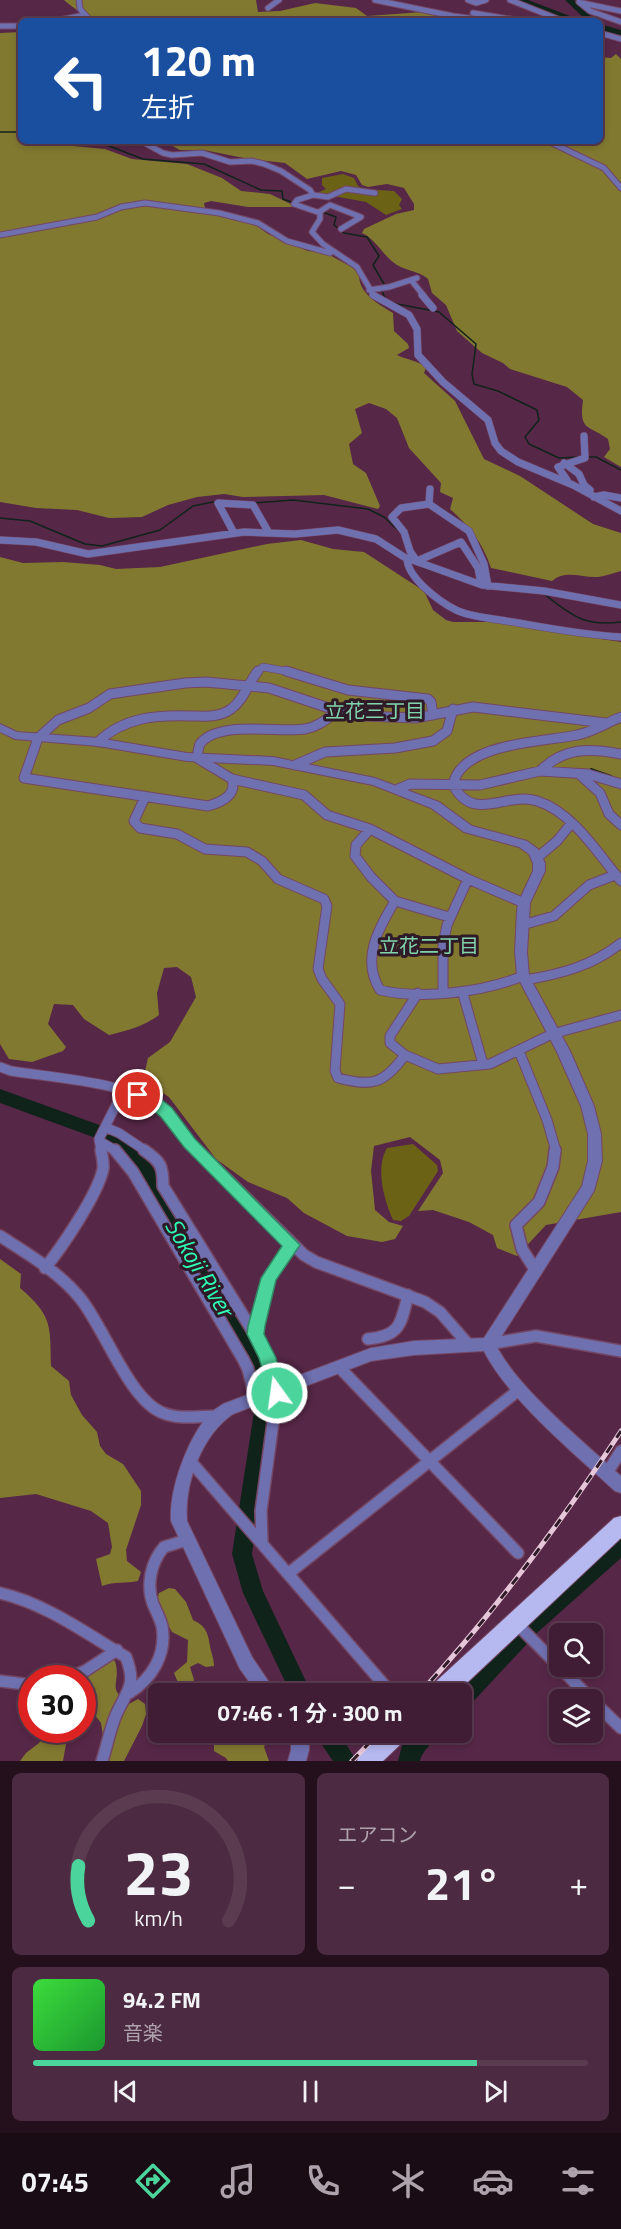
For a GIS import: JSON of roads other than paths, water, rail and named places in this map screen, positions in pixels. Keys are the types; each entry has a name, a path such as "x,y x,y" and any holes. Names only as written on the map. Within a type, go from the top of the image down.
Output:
{"highway":[{"path":"451,1683 621,1525"},
{"path":"370,1759 386,1743"}],"street":[{"path":"79,0 80,9 88,18"},
{"path":"268,8 279,0"},
{"path":"375,0 468,18"},
{"path":"468,0 475,3 486,0"},
{"path":"510,0 555,18"},
{"path":"577,1 621,11"},
{"path":"577,1 590,11 621,22"},
{"path":"473,13 504,18"},
{"path":"70,18 85,15"},
{"path":"0,26 18,26"},
{"path":"603,34 621,39"},
{"path":"146,144 172,155 202,153 230,162 252,161 264,164 281,171 307,188 313,195"},
{"path":"554,144 604,168 621,188"},
{"path":"322,211 294,204 313,195 328,197 350,189 375,193"},
{"path":"0,236 97,216 128,205 150,203 219,213 258,223 287,241 329,252 349,261"},
{"path":"341,229 361,217 330,205 322,211 312,232 323,244 360,271 369,290 378,300 404,311 413,320 417,329 418,355 443,382 488,420 495,443 501,451 518,462 568,483 621,511"},
{"path":"369,290 414,279 434,308"},
{"path":"568,483 558,466 586,457 584,436"},
{"path":"564,463 579,474 584,485 595,496 621,498"},
{"path":"429,504 430,489"},
{"path":"234,533 218,503 253,505 269,533"},
{"path":"416,561 404,532 392,517 401,508 429,504 469,531 484,564 485,585"},
{"path":"0,540 36,542 88,554 234,533 339,530 376,539 407,558 485,585 544,591 621,605"},
{"path":"416,561 461,542 478,568 485,585"},
{"path":"407,558 407,563 421,584 432,595 458,611 497,620 596,636 621,637"},
{"path":"98,742 107,731 126,722 167,716 216,716 224,713 238,704 259,669 270,667 348,690 428,699 431,702 433,715"},
{"path":"232,779 233,791 223,802 208,806 24,777 38,738 58,720 118,692 198,682 278,691 338,711 364,716 401,718 433,715 467,707 606,723"},
{"path":"295,765 310,756 325,752 395,748 433,741 447,731 453,710"},
{"path":"197,758 201,744 215,733 306,729 338,711"},
{"path":"522,925 540,923 557,916 588,886 618,878 554,807 525,799 488,805 475,804 457,794 453,785 455,775 462,767 497,747 523,740 579,735 621,717"},
{"path":"0,728 15,735 98,742 197,758 295,765 398,789 435,805 461,826 515,841 538,856 539,871 524,903 520,952 524,978 590,1106 596,1165 589,1187 488,1344 490,1353 520,1389 621,1486"},
{"path":"540,771 549,761 566,752 597,750 621,754"},
{"path":"197,758 232,779 304,795 327,815 370,829 468,879 524,903"},
{"path":"398,789 406,784 480,785 540,771 593,775 621,784"},
{"path":"579,774 600,793 609,814 621,825"},
{"path":"145,797 134,821 140,828 177,834 205,849 247,852 256,855 278,879 324,899 327,906 318,955 318,969 340,1004 335,1071 338,1078 372,1083 382,1081 391,1076 405,1055"},
{"path":"538,856 557,841 570,825"},
{"path":"370,829 356,845 355,856 371,877 395,901 449,917"},
{"path":"443,992 443,945 449,917 468,879"},
{"path":"395,901 373,943 371,975 380,990 463,994 501,986 524,978 581,969 596,962 621,943"},
{"path":"418,993 390,1036 390,1043 405,1055 438,1069 499,1061 552,1034 621,1016"},
{"path":"463,994 483,1064"},
{"path":"519,1051 556,1153 553,1168 536,1207 524,1214 516,1225 517,1238 522,1250 536,1271"},
{"path":"0,1067 11,1071 124,1089 152,1101 166,1112 190,1143 292,1245 316,1262 408,1295 440,1312 468,1344"},
{"path":"45,1268 62,1247 100,1179 104,1166 99,1140 124,1089"},
{"path":"105,1127 152,1155 160,1164 163,1186 267,1358 274,1391 260,1538"},
{"path":"99,1140 116,1150 134,1172 243,1359 256,1397"},
{"path":"0,1236 45,1268 81,1298 125,1372 159,1412 170,1415 218,1416"},
{"path":"257,1338 256,1326 269,1278 292,1245"},
{"path":"368,1339 388,1338 394,1333 408,1295"},
{"path":"261,1683 246,1664 179,1521 178,1504 192,1463 211,1423 218,1416 256,1397 371,1354 391,1350 488,1344 512,1338 538,1336 600,1350 621,1351"},
{"path":"339,1367 518,1552"},
{"path":"289,1573 520,1389"},
{"path":"607,1473 621,1450"},
{"path":"192,1463 260,1538 383,1683"},
{"path":"129,1693 149,1678 159,1653 161,1623 149,1589 154,1562 164,1547 187,1540"},
{"path":"0,1593 32,1605 117,1650 129,1663 132,1677 129,1693 116,1715 102,1761"},
{"path":"516,1623 581,1689"},
{"path":"94,1665 117,1650"},
{"path":"0,1681 18,1683"},
{"path":"603,1711 621,1728"},
{"path":"297,1761 300,1743"}],"waterway":[{"path":"520,0 571,18"},
{"path":"569,0 589,18"},
{"path":"603,28 621,33"},
{"path":"0,132 18,132"},
{"path":"73,144 104,144"},
{"path":"104,144 143,159 204,164 261,190 282,191 283,199 294,203"},
{"path":"314,209 336,217 334,225 344,233 367,237 379,256 373,265 384,284 382,291 385,298"},
{"path":"392,303 439,312 476,344 472,374 474,384 498,391 537,410 539,420 525,437 529,444 559,458 580,457"},
{"path":"586,457 596,457 621,470"},
{"path":"254,503 293,500 368,509 384,517 401,533"},
{"path":"0,518 30,521 85,544 102,546 160,530 193,506 218,501"},
{"path":"422,567 451,577"},
{"path":"544,594 562,608 587,621 621,622"},
{"path":"591,769 611,776"},
{"name":"Sokoji River","path":"0,1096 110,1136 132,1152 147,1173 256,1361 265,1399 242,1554 253,1593 297,1683"},
{"path":"472,1687 531,1625 621,1545"},
{"name":"Sokoji River","path":"332,1743 346,1761"},
{"path":"409,1761 411,1750 418,1743"}],"railway":[{"path":"429,1683 526,1567 621,1431"},
{"path":"352,1761 369,1743"}],"district":[{"name":"立花三丁目","path":"375,710"},
{"name":"立花二丁目","path":"429,945"}]}
